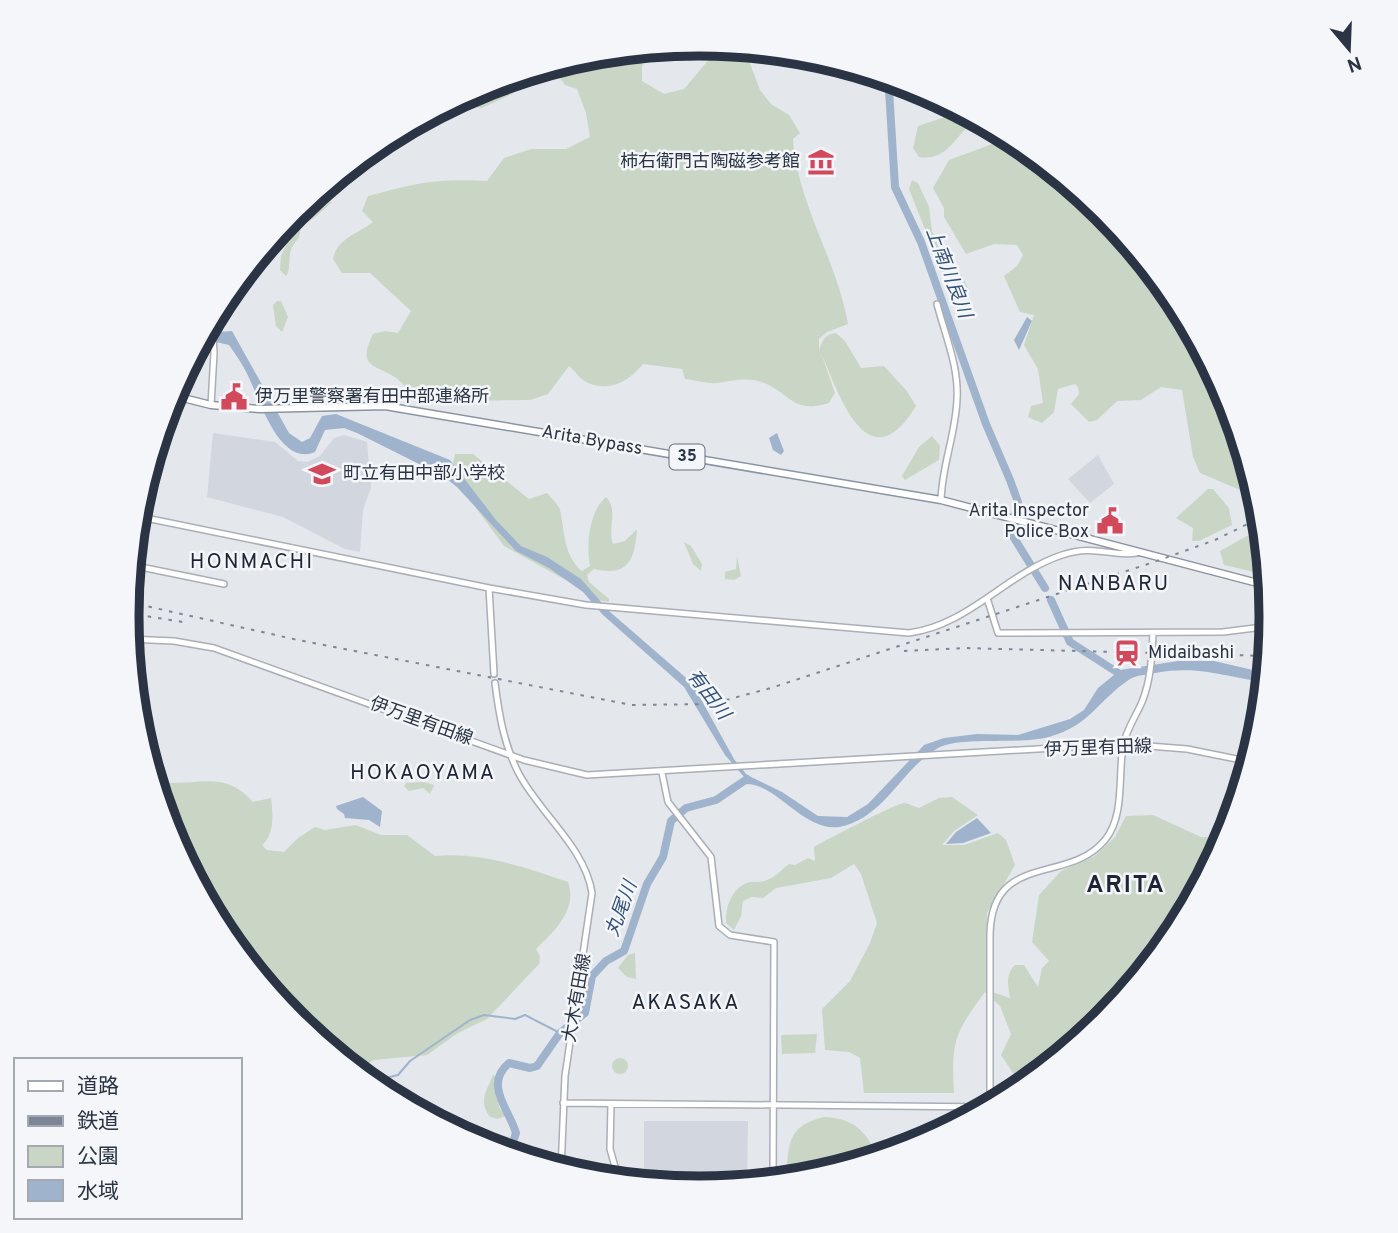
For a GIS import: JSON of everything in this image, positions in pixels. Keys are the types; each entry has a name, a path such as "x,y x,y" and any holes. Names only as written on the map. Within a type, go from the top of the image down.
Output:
{"highway":[{"name":"Arita Bypass","path":"183,398 211,405 259,410 385,406 941,500 1091,539"},
{"name":"35","path":"1091,539 1258,583"}],"street":[{"path":"937,304 957,384 955,420 942,475 941,500"},
{"path":"211,405 213,337"},
{"path":"147,518 489,589 586,604 909,633 951,622 1040,564 1075,551 1093,548 1141,552"},
{"path":"1075,551 1091,539"},
{"path":"141,567 224,584"},
{"path":"489,589 494,674"},
{"path":"988,598 998,633 1153,633 1235,631 1259,628"},
{"path":"990,1095 990,934 994,907 1002,892 1017,879 1089,854 1107,838 1115,818 1123,744 1148,681 1153,633"},
{"name":"伊万里有田線","path":"140,640 174,641 228,652 511,755 552,768 587,775 662,773 1123,744 1187,749 1241,760"},
{"name":"大木有田線","path":"495,683 502,730 511,755 529,790 584,868 592,893 563,1103 561,1160"},
{"path":"662,773 668,802 711,857 719,926 730,935 774,942 773,1172"},
{"path":"563,1103 970,1107"},
{"path":"611,1104 610,1149 616,1170"}],"shaded area":[{"path":"213,433 275,442 298,461 307,462 320,456 334,438 344,435 367,442 371,487 363,510 360,552 345,549 283,517 207,497"},
{"path":"1098,455 1114,484 1090,503 1068,479"},
{"path":"644,1121 748,1121 747,1175 699,1177 644,1174"}],"green space":[{"path":"708,56 748,58 760,90 771,104 789,115 800,133 793,139 796,163 809,209 843,300 848,324 827,332 819,339 819,350 826,337 836,333 845,341 861,368 884,366 906,390 916,406 899,428 883,437 870,435 857,425 846,409 821,353 835,393 829,403 816,406 792,401 761,382 744,380 718,383 685,379 682,369 643,364 632,376 611,386 586,382 569,366 548,394 530,400 471,401 423,398 370,363 367,353 373,334 385,331 398,333 411,311 370,273 342,273 333,259 343,241 373,222 362,211 368,196 426,182 487,181 504,158 531,149 566,149 590,137 586,113 577,89 565,85 558,74 645,59 642,66 642,81 664,94 684,89 710,58"},
{"path":"512,88 514,93 482,108 474,107 473,104"},
{"path":"950,115 969,126 945,151 929,157 919,157 913,148 918,126"},
{"path":"997,142 1069,195 1120,247 1165,305 1202,369 1230,436 1245,492 1200,473 1193,457 1182,390 1161,387 1141,400 1117,401 1097,420 1089,422 1071,404 1079,394 1075,384 1058,389 1054,412 1042,423 1028,417 1031,406 1043,403 1038,369 1024,345 1034,315 1020,312 1004,276 1017,266 1023,255 1017,245 994,244 966,254 944,217 944,208 933,188 949,160"},
{"path":"396,145 392,151 383,158 375,160"},
{"path":"912,180 918,183 929,207 932,232 956,264 969,290 965,292 955,281 944,277 909,189"},
{"path":"330,194 331,203 303,225 298,226"},
{"path":"300,230 291,250 286,276 280,270 281,256 293,231"},
{"path":"281,301 288,317 282,332 276,326 273,305"},
{"path":"932,436 940,446 939,460 905,480 902,476 919,447"},
{"path":"455,454 473,454 529,499 547,493 559,508 568,550 582,571 590,566 588,548 592,520 606,497 612,508 613,544 625,541 637,529 632,557 628,563 615,570 594,569 587,575 589,582 609,599 609,602 598,600 573,579 564,579 504,546 451,474"},
{"path":"1208,489 1213,489 1229,508 1232,525 1199,541 1192,541 1193,528 1176,518"},
{"path":"1253,532 1257,573 1224,565 1220,551"},
{"path":"684,542 691,546 702,564 701,571 693,564"},
{"path":"737,556 741,576 734,580 725,579 725,572 736,569"},
{"path":"162,775 167,783 223,783 243,792 253,802 271,798 271,830 262,845 267,850 284,852 298,838 315,827 325,830 356,825 381,835 407,835 435,856 486,859 519,866 568,882 570,901 567,911 557,927 536,949 540,956 539,964 487,1019 458,1033 427,1055 374,1060 364,1065 303,1013 254,958 233,928 196,864 181,831"},
{"path":"424,782 434,785 430,794 423,788 409,791 404,786 406,783"},
{"path":"952,797 978,815 954,831 942,845 964,845 998,833 1006,840 1015,865 987,913 986,990 1010,998 1008,976 1015,965 1024,965 1038,987 1042,968 1049,961 1032,942 1039,895 1061,871 1095,856 1115,837 1126,816 1153,815 1201,837 1214,838 1184,897 1144,958 1069,1038 1016,1078 1001,1055 1011,1034 1000,1006 985,992 957,1038 953,1061 954,1093 864,1093 860,1058 849,1052 825,1050 822,1009 850,981 877,923 861,874 854,864 831,878 776,888 763,898 752,897 743,901 741,916 734,930 726,923 728,904 734,893 744,884 767,880 789,864 795,865 808,858 815,861 814,847 876,815 904,803 919,808 939,798"},
{"path":"635,953 636,979 627,977 618,968 628,955"},
{"path":"817,1034 815,1053 782,1054 781,1035"},
{"path":"617,1058 623,1058 628,1066 626,1072 617,1074 612,1069 612,1063"},
{"path":"493,1075 497,1078 499,1107 505,1116 498,1119 490,1117 484,1101"},
{"path":"824,1117 851,1123 864,1133 873,1149 844,1158 787,1169 792,1139 802,1126"}],"water":[{"path":"1027,317 1032,321 1019,350 1014,340"},
{"name":"有田川","path":"232,331 289,433 302,442 310,438 322,416 336,414 450,460 496,520 521,546 547,557 581,579 609,611 692,683 734,759 747,775 782,792 818,816 847,817 868,804 924,745 944,738 977,734 1018,735 1070,719 1084,710 1098,688 1120,670 1178,661 1214,661 1257,671 1256,680 1185,670 1135,677 1119,687 1075,726 1063,732 1037,739 961,742 938,748 925,757 881,804 868,814 839,827 826,827 813,822 756,785 744,784 745,778 725,755 684,687 603,615 583,592 549,568 516,551 457,487 443,476 344,428 325,430 315,452 303,454 291,450 273,429 245,369 229,345 211,341 216,332"},
{"path":"777,433 784,451 781,455 773,450 769,438"},
{"path":"363,797 382,811 380,827 369,820 345,818 337,809 336,806"},
{"path":"977,818 991,833 963,843 946,844 956,832"}],"waterway":[{"name":"上南川良川","path":"889,90 895,187 921,242 986,424 1010,480 1018,502 1015,515"},
{"name":"上南川良川","path":"1012,527 1011,533 1045,588"},
{"name":"上南川良川","path":"1051,600 1070,642 1123,676"},
{"name":"丸尾川","path":"512,1144 516,1133 498,1089 502,1071 509,1063 530,1068 537,1066 560,1033 585,1013 592,976 606,961 624,951 647,884 663,857 671,821 686,808 716,800 747,779"},
{"path":"382,1079 398,1075 410,1061 470,1020 484,1015 515,1019 525,1015 560,1033"}],"railway":[{"path":"139,605 298,640 632,705 711,704 771,688 1154,562 1215,540 1252,522"},
{"path":"139,615 189,623"},
{"path":"904,651 964,648 1258,656"}],"place":[{"name":"柿右衛門古陶磁参考館","path":"821,162"},
{"name":"伊万里警察署有田中部連絡所","path":"234,397"},
{"name":"町立有田中部小学校","path":"322,474"},
{"name":"Arita Inspector Police Box","path":"1110,521"},
{"name":"Midaibashi","path":"1127,653"}],"district":[{"name":"HONMACHI","path":"252,562"},
{"name":"NANBARU","path":"1114,584"},
{"name":"HOKAOYAMA","path":"423,773"},
{"name":"ARITA","path":"1126,886"},
{"name":"AKASAKA","path":"686,1003"}]}
